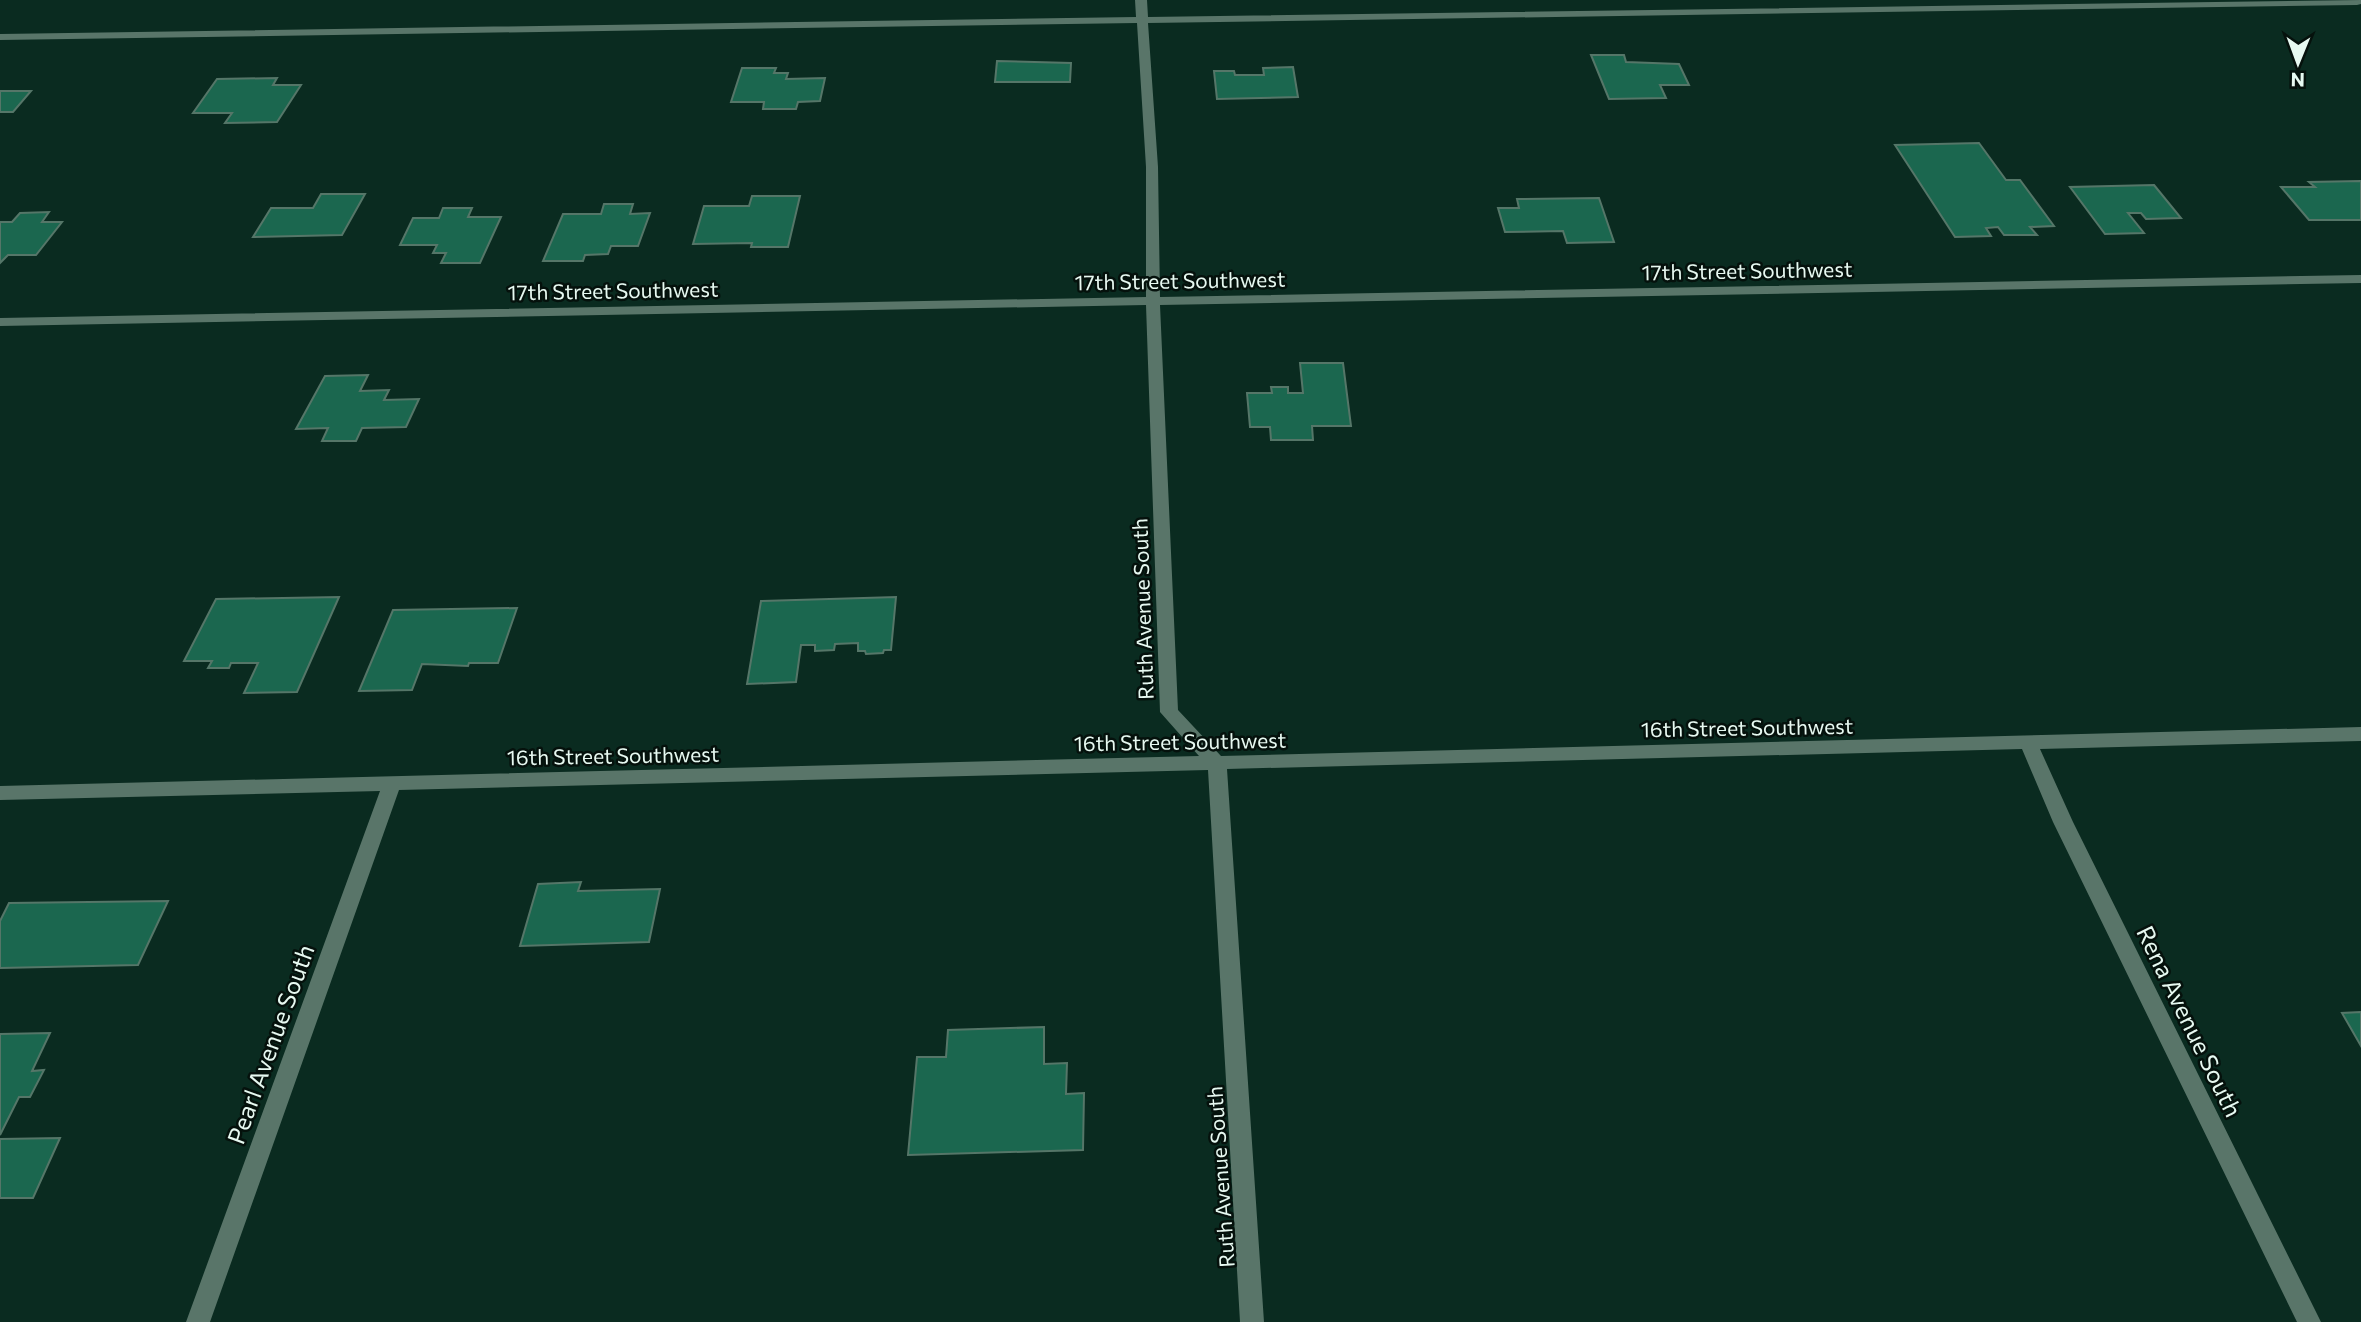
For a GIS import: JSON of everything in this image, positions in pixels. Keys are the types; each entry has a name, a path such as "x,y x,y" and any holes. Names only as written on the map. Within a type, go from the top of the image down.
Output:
{"street":[{"name":"Ruth Avenue South","path":"1140,0 1152,167 1153,302 1169,712 1217,763 1252,1322"},
{"path":"0,37 2357,2"},
{"name":"17th Street Southwest","path":"0,322 2361,279"},
{"name":"16th Street Southwest","path":"0,793 2361,734"},
{"name":"Rena Avenue South","path":"2028,742 2063,822 2309,1322"},
{"name":"Pearl Avenue South","path":"198,1322 392,783"}],"building":[{"path":"1591,55 1624,55 1626,62 1679,64 1689,85 1660,85 1666,98 1609,99"},
{"path":"997,61 1071,63 1070,82 995,82"},
{"path":"1293,67 1298,97 1217,99 1214,71 1234,71 1235,75 1264,75 1263,68"},
{"path":"742,68 776,68 774,73 788,73 786,79 825,78 820,101 798,102 796,109 763,109 764,102 731,102"},
{"path":"277,78 273,85 301,85 277,122 225,123 232,113 193,113 217,79"},
{"path":"0,91 31,91 13,112 0,112"},
{"path":"1979,143 2006,180 2020,180 2054,226 2030,227 2037,235 2004,235 1998,227 1986,228 1991,236 1955,237 1895,145"},
{"path":"2361,181 2361,220 2309,220 2281,187 2315,187 2309,182"},
{"path":"2154,185 2181,218 2146,219 2141,213 2128,213 2144,233 2105,234 2070,187"},
{"path":"321,194 365,194 342,235 253,237 271,208 313,208"},
{"path":"752,196 800,196 788,247 751,247 752,243 693,244 704,206 749,206"},
{"path":"1599,198 1614,242 1567,243 1563,231 1505,232 1498,208 1519,208 1517,199"},
{"path":"604,204 633,204 630,214 650,213 638,246 611,246 608,254 585,255 583,261 543,261 563,214 601,214"},
{"path":"443,208 472,208 468,217 501,217 480,263 441,263 446,253 433,253 437,245 400,245 413,218 439,218"},
{"path":"49,212 42,222 62,222 36,255 8,255 0,263 0,222 12,222 20,213"},
{"path":"1300,363 1343,363 1351,426 1312,426 1313,440 1271,440 1270,427 1250,427 1247,393 1272,393 1271,387 1288,387 1288,393 1303,393"},
{"path":"368,375 360,391 389,390 384,400 419,399 406,427 362,428 356,441 322,441 328,428 296,429 325,376"},
{"path":"339,597 297,692 244,693 258,663 231,663 229,668 208,668 212,661 184,661 216,599"},
{"path":"896,597 891,650 866,654 865,651 858,651 858,643 835,644 834,650 815,651 815,645 801,645 796,682 747,684 761,601"},
{"path":"517,608 498,663 469,663 468,666 422,664 412,690 359,691 393,610"},
{"path":"581,882 578,891 660,889 649,942 520,946 538,884"},
{"path":"168,901 138,965 0,968 0,921 9,903"},
{"path":"2361,1012 2361,1046 2342,1013"},
{"path":"1044,1027 1044,1064 1067,1063 1066,1094 1084,1093 1083,1150 908,1155 917,1057 946,1057 948,1030"},
{"path":"50,1033 32,1071 44,1070 30,1097 19,1097 0,1135 0,1034"},
{"path":"60,1138 33,1198 0,1198 0,1139"}]}
